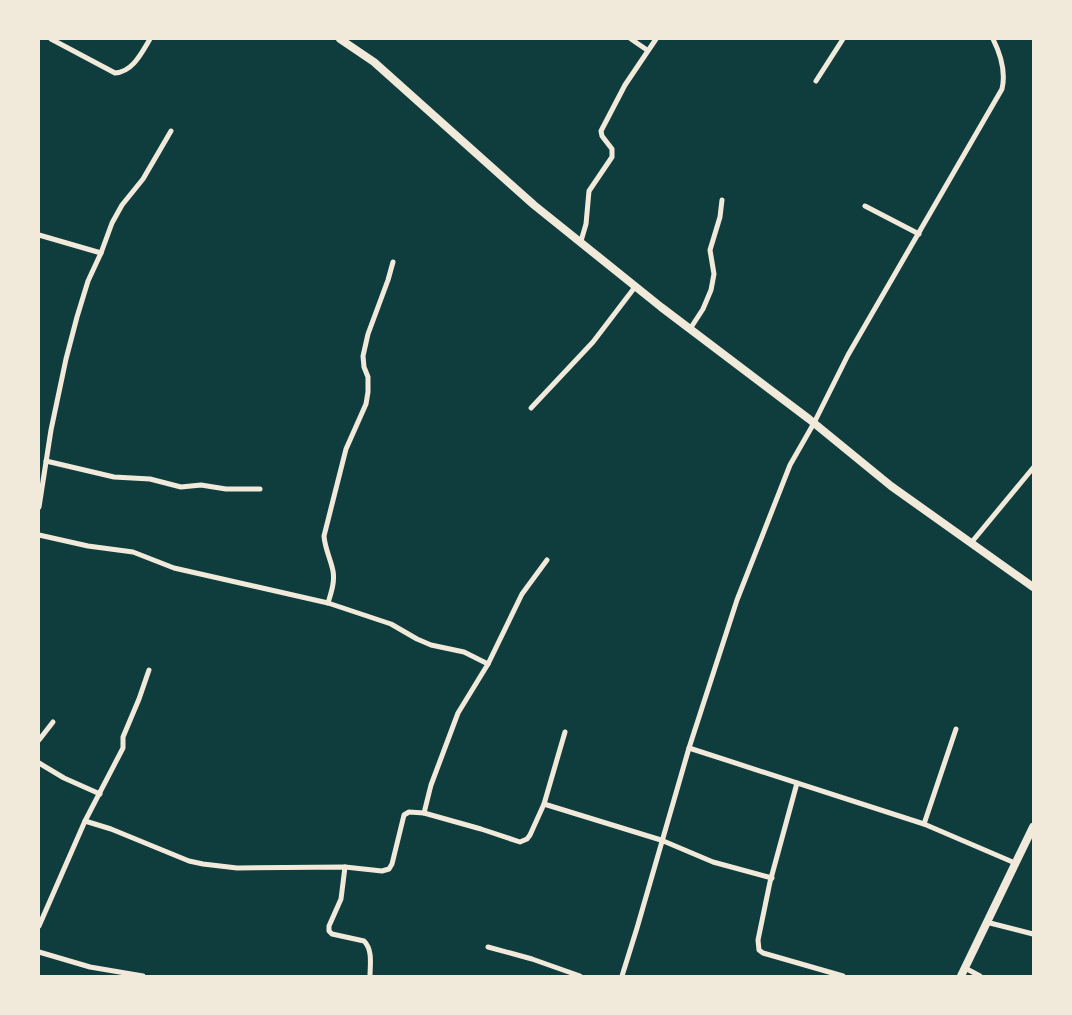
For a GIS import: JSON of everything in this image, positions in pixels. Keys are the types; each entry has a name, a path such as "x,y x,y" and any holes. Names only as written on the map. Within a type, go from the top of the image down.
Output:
{"main road":[{"path":"340,39 374,62 534,205 635,287 814,423 891,486 1033,588"},
{"path":"961,976 1033,827"}],"street":[{"path":"51,39 115,73 123,72 135,63 150,39"},
{"path":"631,39 647,50"},
{"path":"580,241 586,224 590,192 612,157 612,149 602,136 601,131 625,85 656,39"},
{"path":"816,81 843,39"},
{"path":"622,976 689,748 737,600 764,529 790,466 848,355 1002,90 1004,69 993,39"},
{"path":"39,507 51,430 76,317 88,281 118,211 143,179 171,131"},
{"path":"690,329 712,290 714,274 710,250 720,217 722,200"},
{"path":"865,206 919,234"},
{"path":"39,235 100,253"},
{"path":"328,603 334,579 333,569 325,547 324,536 346,449 366,404 368,377 364,367 363,356 368,334 393,262"},
{"path":"531,408 593,342 635,287"},
{"path":"46,461 114,477 150,479 181,487 201,486 260,490"},
{"path":"971,543 1033,468"},
{"path":"39,535 88,546 134,552 174,568 328,603 392,624 431,645 464,652 488,664"},
{"path":"424,813 430,784 458,713 488,664 522,594 547,560"},
{"path":"39,926 85,821 123,748 124,737 140,699 149,670"},
{"path":"39,740 53,722"},
{"path":"924,824 956,729"},
{"path":"85,821 110,828 189,861 247,868 345,868 382,872 389,869 392,864 404,815 409,812 424,813 520,842 527,839 544,804 564,732"},
{"path":"689,748 924,824 1015,863"},
{"path":"39,763 64,778 100,794"},
{"path":"796,783 758,940 759,950 776,958 843,976"},
{"path":"544,804 661,840 713,862 772,878"},
{"path":"345,868 341,899 329,926 329,931 332,934 364,941 367,944 370,952 370,976"},
{"path":"986,922 1033,934"},
{"path":"488,947 532,959 580,976"},
{"path":"39,952 90,967 142,976"},
{"path":"965,968 980,976"}],"pier":[{"path":"1011,39 1033,39 1033,75"}]}
